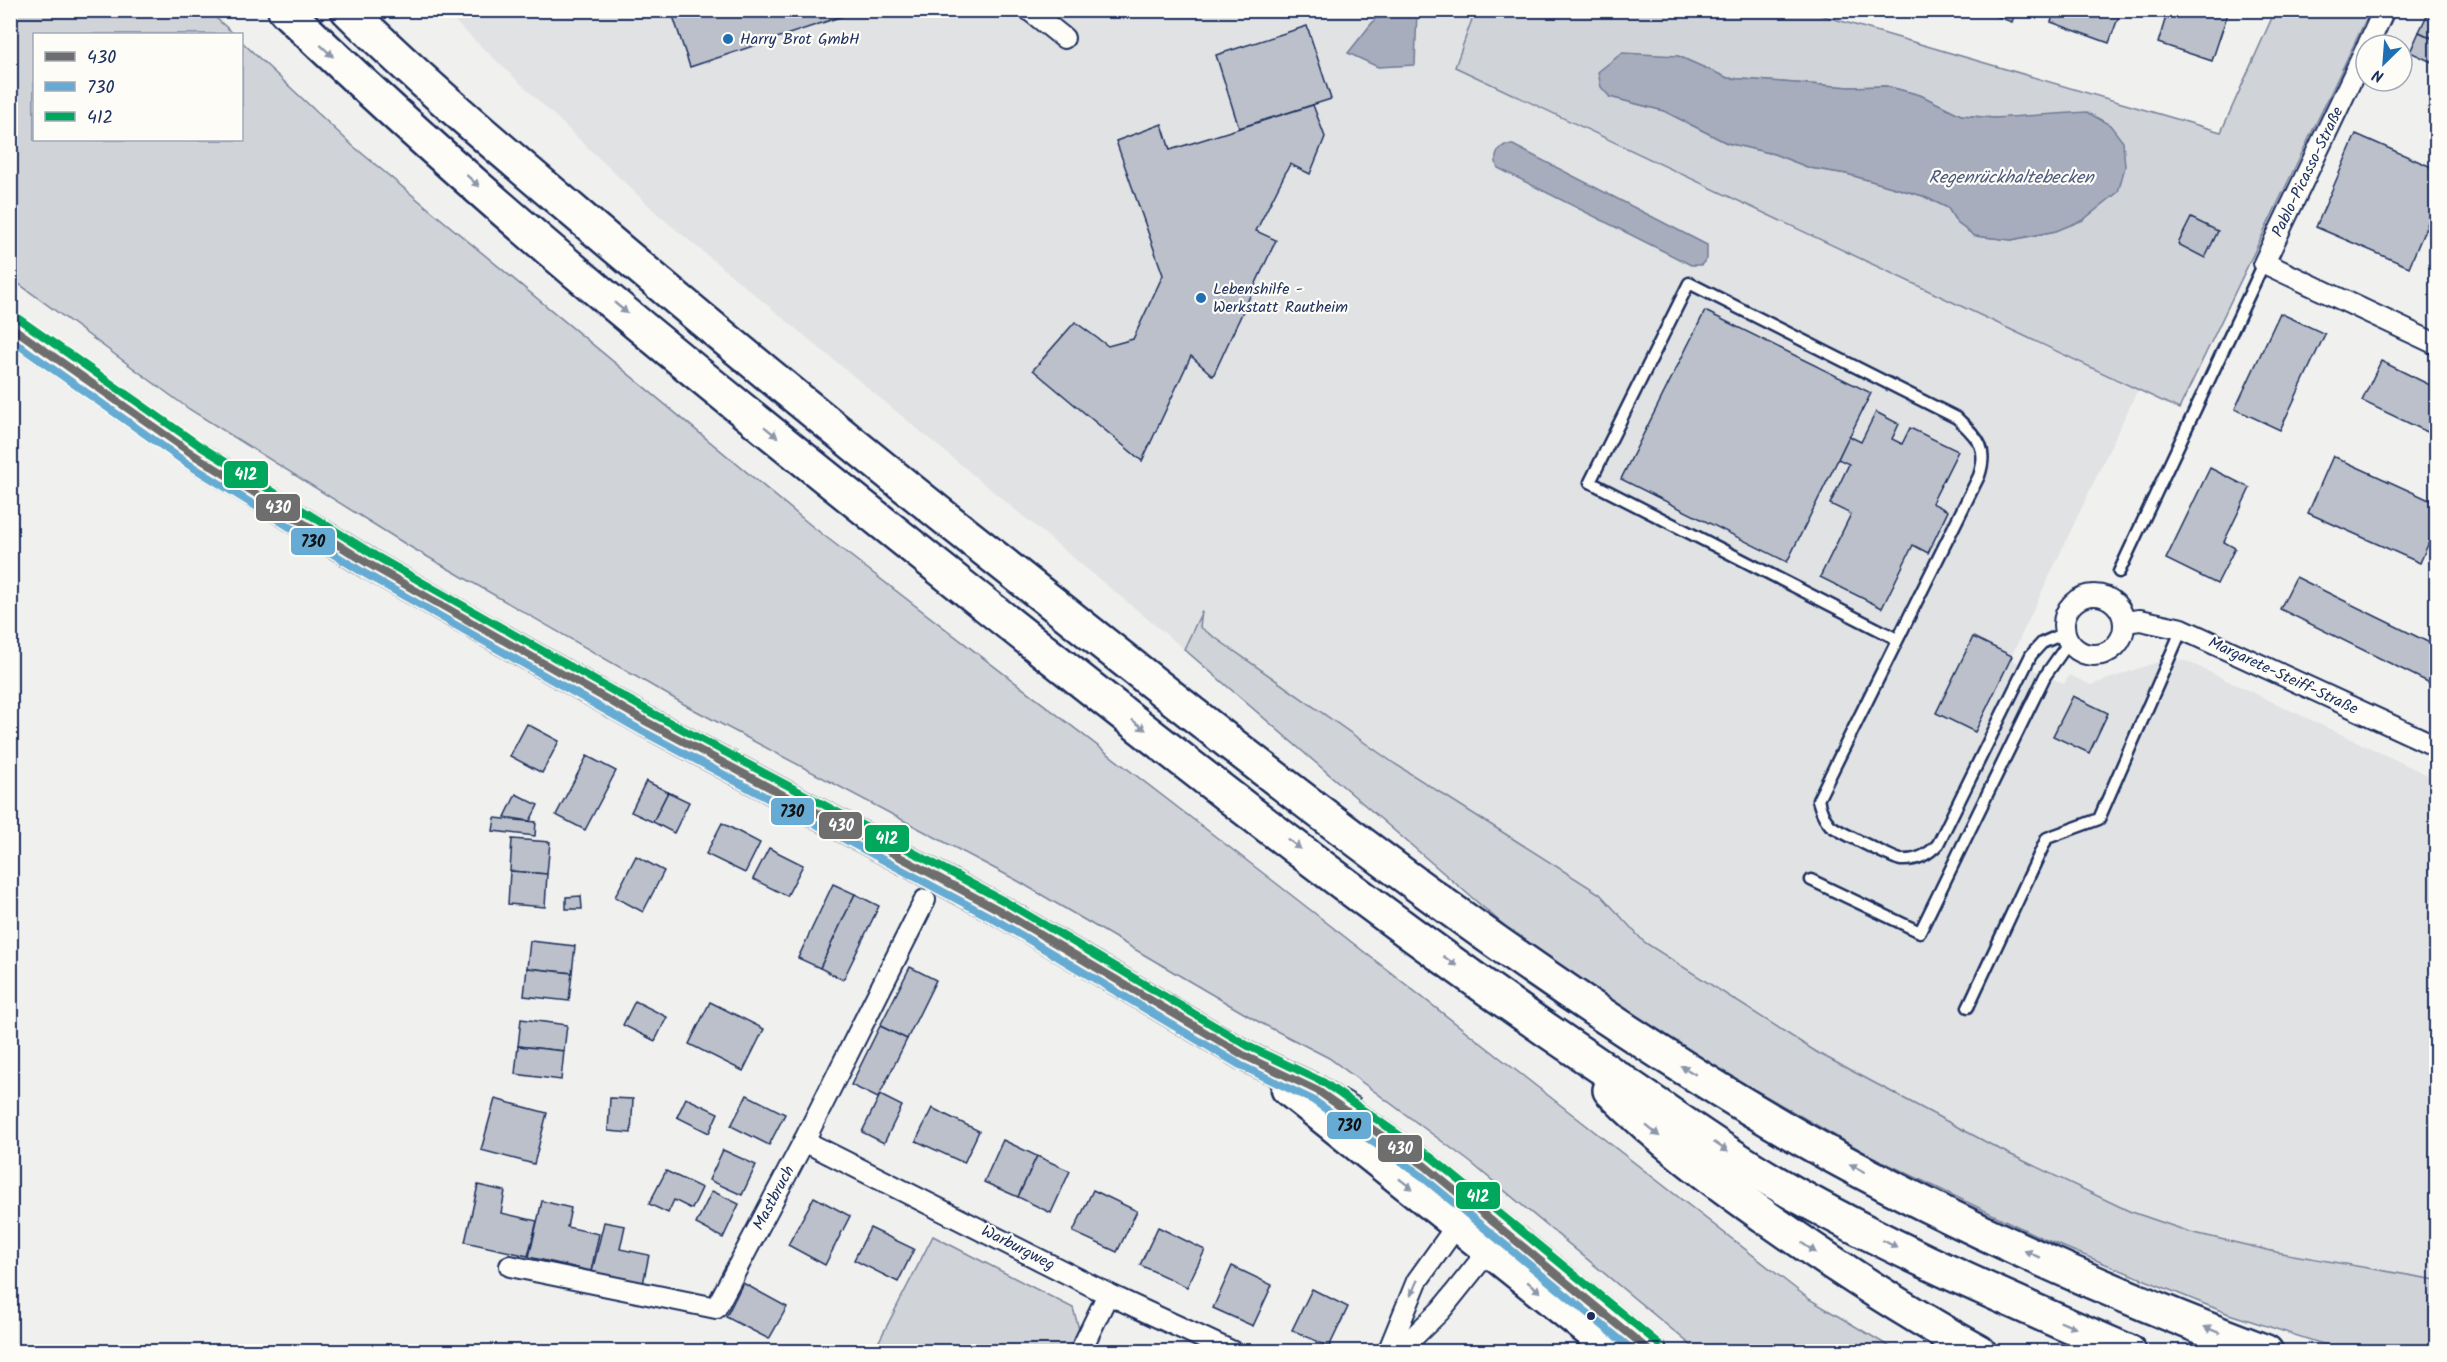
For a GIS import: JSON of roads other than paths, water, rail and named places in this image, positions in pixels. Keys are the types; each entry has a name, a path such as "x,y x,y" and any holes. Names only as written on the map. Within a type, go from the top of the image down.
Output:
{"highway":[{"path":"285,10 501,206 678,357 1092,690 1398,924 1568,1045 1774,1182 1898,1247 2130,1352"},
{"path":"348,10 529,174 898,481 1255,764 1545,975 1671,1060 1806,1141 1924,1203 2044,1260 2266,1352"},
{"path":"1568,1045 1637,1118 1718,1183 1837,1267 1979,1352"}],"street":[{"path":"1029,10 1064,38"},
{"name":"Pablo-Picasso-Straße","path":"2373,33 2384,10"},
{"name":"Pablo-Picasso-Straße","path":"2264,263 2354,74"},
{"path":"2264,263 2436,344"},
{"path":"10,326 194,455 369,564 647,722 999,910 1245,1056 1318,1091 1425,1166 1497,1222 1652,1352"},
{"path":"2088,594 2108,597 2122,612 2125,622 2120,641 2105,653 2085,654 2067,638 2064,623 2071,604 2088,594"},
{"name":"Margarete-Steiff-Straße","path":"2125,622 2140,620 2182,629 2436,746"},
{"name":"Mastbruch","path":"510,1266 716,1308 804,1142 925,900"},
{"path":"1245,1056 1489,1250 1612,1352"},
{"name":"Warburgweg","path":"804,1142 1108,1294 1233,1352"},
{"path":"1457,1225 1497,1222"},
{"path":"1398,1352 1441,1310 1489,1250 1497,1222"},
{"path":"1388,1352 1417,1281 1457,1225"},
{"path":"1080,1352 1108,1294"}],"lane":[{"path":"2119,572 2264,263"},
{"path":"1897,639 1590,482 1689,283 1957,418 1983,448 1984,461 1979,476 1818,800 1822,814 1832,827 1900,860 1919,859 1930,853 1938,844 2031,655 2042,643 2067,638"},
{"path":"1968,1007 2047,838 2099,819 2182,629"},
{"path":"1811,880 1920,932 2045,676 2067,638"}],"water":[{"path":"1417,11 1415,65 1378,67 1348,53 1376,18"},
{"name":"Regenrückhaltebecken","path":"1622,53 1678,56 1728,78 1850,87 1886,86 1920,95 1961,115 1994,118 2087,112 2110,125 2123,142 2125,167 2118,192 2083,220 2056,231 2011,240 1975,236 1957,223 1948,208 1923,196 1847,174 1810,168 1774,154 1727,143 1664,111 1610,97 1601,87 1598,72"},
{"path":"1505,145 1513,145 1707,245 1707,259 1701,265 1691,265 1498,168 1497,155"}],"place":[{"name":"Harry Brot GmbH","path":"728,39"},
{"name":"Lebenshilfe - Werkstatt Rautheim","path":"1201,298"}]}
